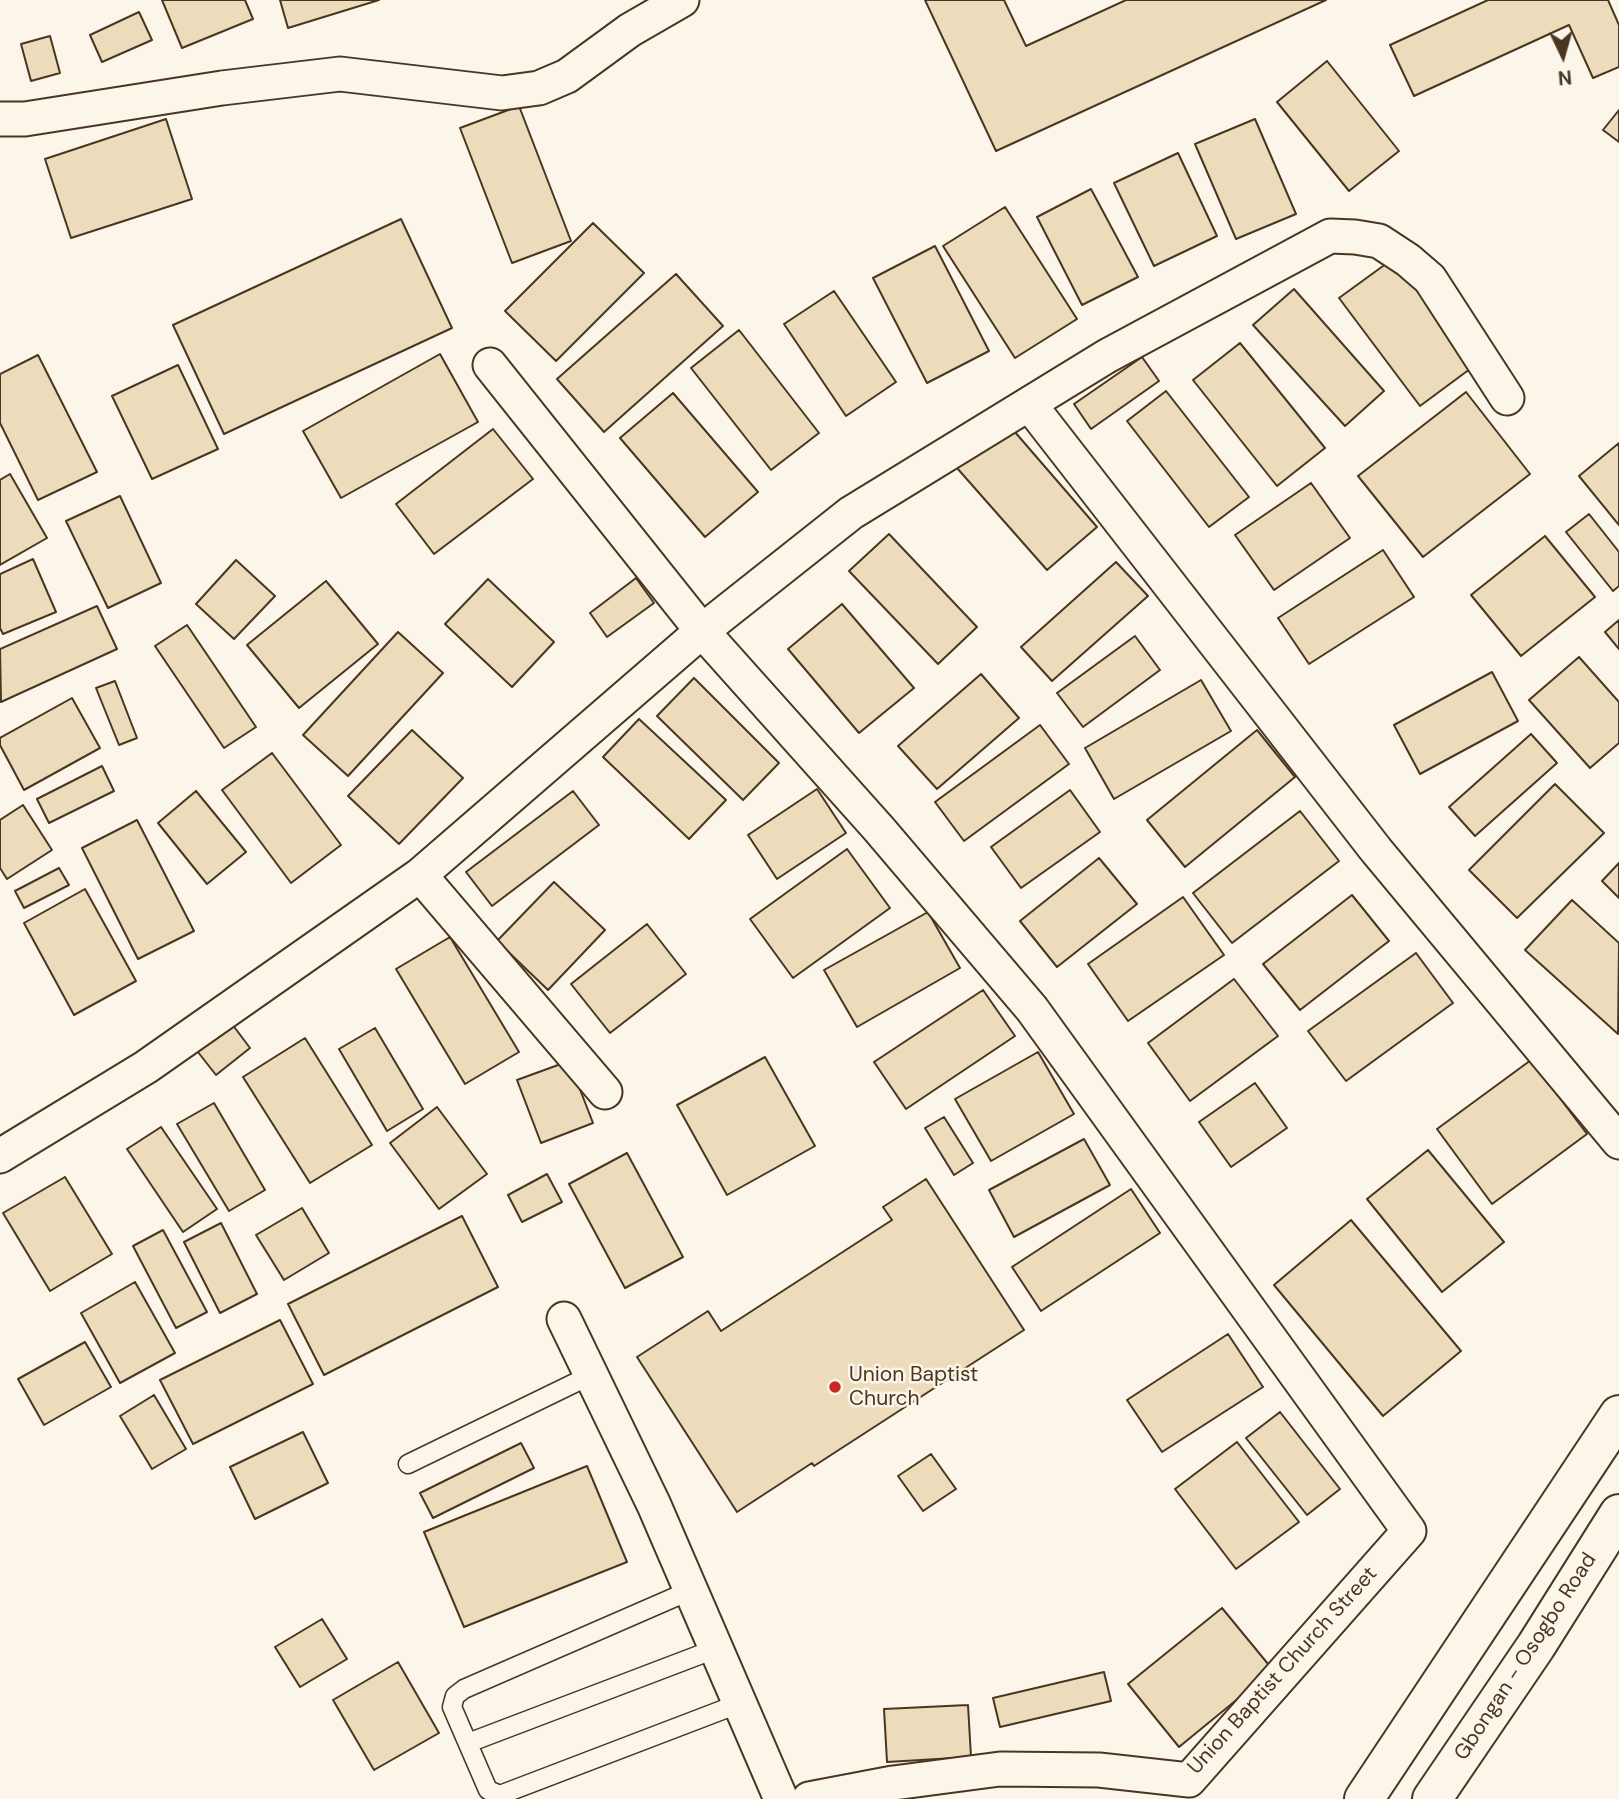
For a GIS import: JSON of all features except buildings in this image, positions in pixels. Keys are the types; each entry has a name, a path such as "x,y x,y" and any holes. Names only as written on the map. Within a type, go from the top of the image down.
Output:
{"main road":[{"path":"1367,1792 1619,1415"},
{"name":"Gbongan - Osogbo Road","path":"1432,1799 1536,1646 1619,1514"}],"street":[{"path":"630,30 650,0"},
{"path":"0,119 25,119 222,88 340,74 502,93 539,88 567,76 630,30 682,0"},
{"path":"0,1156 146,1067 420,875 702,631 851,513 1107,356 1330,236 1379,241 1430,279 1507,398"},
{"path":"490,365 702,631"},
{"path":"1030,405 1376,850 1619,1142"},
{"name":"Union Baptist Church Street","path":"702,631 879,829 1032,1009 1409,1531 1189,1780 1099,1770 1000,1769 893,1783 846,1796 809,1799"},
{"path":"420,875 605,1092"},
{"path":"564,1319 654,1504 689,1591 781,1799"}],"lane":[{"path":"408,1464 591,1375"},
{"path":"689,1591 464,1689 455,1696 452,1707 488,1790 500,1795 738,1704"},
{"path":"468,1743 715,1649"}],"place":[{"name":"Union Baptist Church","path":"835,1387"}]}
